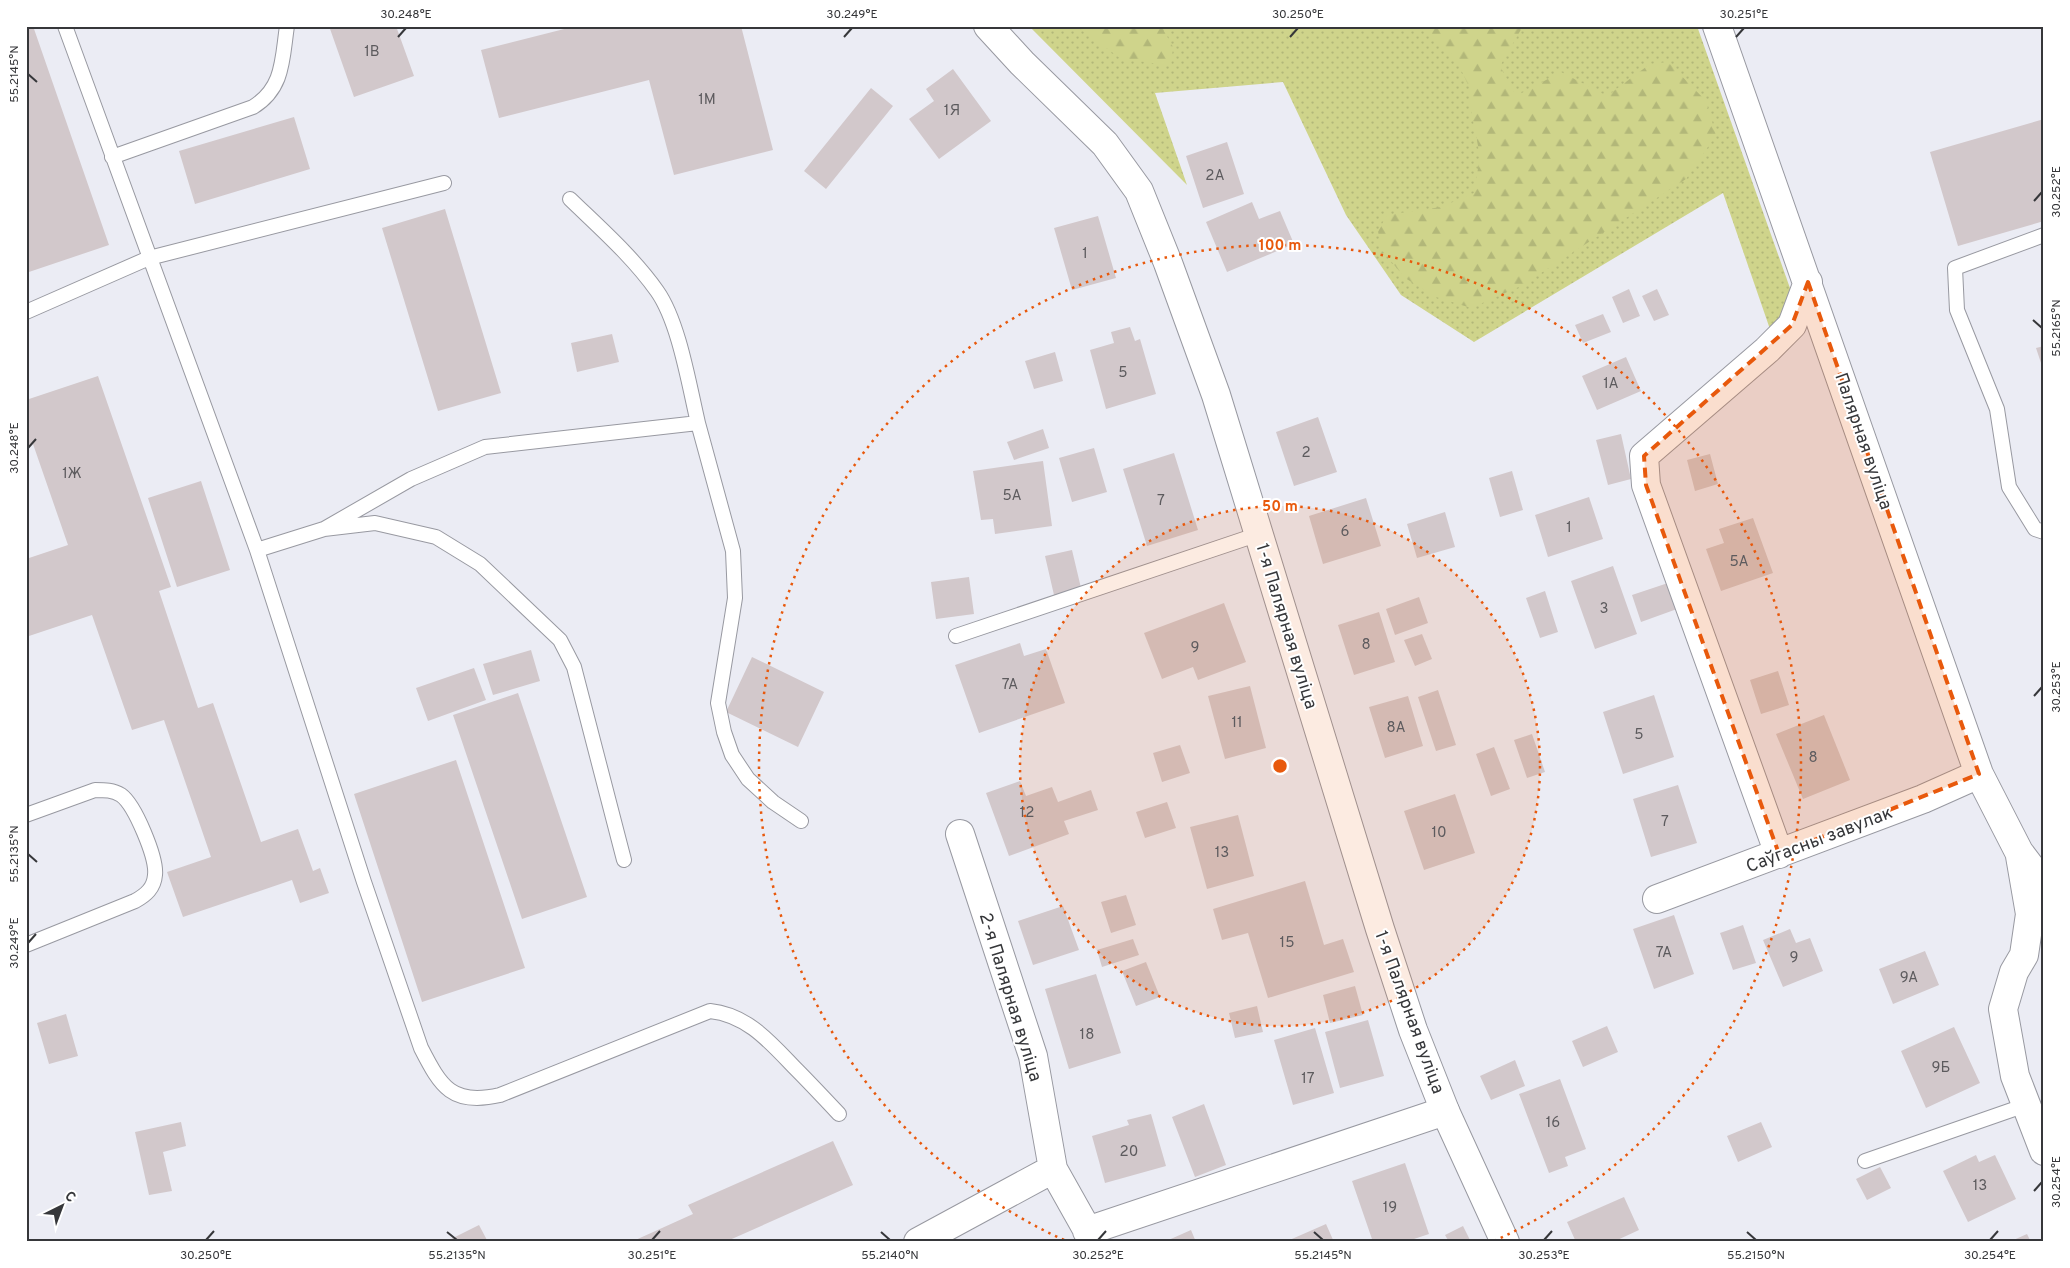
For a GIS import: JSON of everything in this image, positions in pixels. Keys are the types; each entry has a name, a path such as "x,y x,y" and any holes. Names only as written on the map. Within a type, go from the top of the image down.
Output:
{"street":[{"name":"1-я Палярная вуліца","path":"988,26 1022,63 1105,144 1139,191 1168,263 1216,395 1380,929 1413,1030 1445,1111 1505,1242"},
{"name":"Палярная вуліца","path":"1717,26 1808,282 1978,774 2019,852 2044,885"},
{"path":"1779,854 1646,485 1644,456 1767,350 1792,325 1808,282"},
{"name":"Саўгасны завулак","path":"1657,899 1923,799 1978,774"},
{"name":"2-я Палярная вуліца","path":"960,834 1033,1056 1053,1169 1091,1236"},
{"name":"Палярная вуліца","path":"2019,852 2030,914 2024,955 2014,972 2003,1009 2015,1076 2044,1152"},
{"path":"1091,1236 1445,1111"},
{"path":"918,1242 1053,1169"}],"lane":[{"path":"65,26 257,550 364,882 418,1039 432,1070 444,1086 456,1094 482,1099 500,1095 710,1011 736,1018 762,1034 839,1114"},
{"path":"112,157 253,107 264,101 274,90 280,75 287,26"},
{"path":"26,312 149,258 444,183"},
{"path":"570,199 622,248 658,292 674,326 733,551 735,598 718,703 724,732 732,755 748,779 773,802 800,822"},
{"path":"2044,235 1955,268 1957,310 1997,409 2009,487 2035,529 2044,532"},
{"path":"257,550 324,528 411,479 485,447 698,423"},
{"path":"324,528 375,523 436,537 480,564 560,640 574,666 624,860"},
{"path":"956,636 1259,534"},
{"path":"26,815 95,790 107,789 120,794 129,802 135,812 155,862 155,875 151,888 144,896 136,901 26,945"},
{"path":"1864,1161 2026,1105"}],"highlighted area":[{"path":"1808,282 1979,774 1779,854 1646,485 1644,456 1792,325"}],"green space":[{"path":"1029,26 1697,26 1791,291 1790,308 1772,335 1723,193 1474,342 1401,295 1346,215 1283,82 1155,93 1187,185"},
{"path":"1076,26 1165,26 1164,31 1173,47 1171,66 1120,58"},
{"path":"1411,26 1523,26 1500,66 1516,96 1561,72 1607,96 1650,64 1668,62 1706,101 1716,135 1686,179 1521,286 1471,308 1436,297 1405,278 1381,249 1378,231 1387,215 1441,207 1474,193 1480,156 1471,110 1471,91 1455,57 1428,33"}],"building":[{"path":"26,26 33,26 109,245 26,273 26,216 29,215 26,207"},
{"path":"329,26 396,26 414,76 354,97"},
{"path":"576,26 741,26 773,150 674,175 649,80 499,118 481,50"},
{"path":"953,69 991,121 939,159 909,119 934,101 926,89"},
{"path":"871,88 893,106 826,189 804,171"},
{"path":"294,117 310,169 195,204 179,151"},
{"path":"2044,119 2044,221 1958,246 1930,152"},
{"path":"1227,142 1244,194 1203,208 1186,156"},
{"path":"1252,202 1259,219 1280,211 1294,244 1227,272 1206,222"},
{"path":"445,209 501,393 438,411 382,228"},
{"path":"1098,216 1116,278 1072,290 1054,228"},
{"path":"1629,289 1640,316 1623,323 1612,297"},
{"path":"1657,289 1669,315 1654,321 1642,296"},
{"path":"1603,314 1611,332 1583,343 1575,325"},
{"path":"1130,327 1135,341 1140,339 1156,394 1106,409 1090,350 1114,343 1111,332"},
{"path":"612,334 619,362 577,372 571,343"},
{"path":"2044,346 2044,369 2043,369 2036,348"},
{"path":"1055,352 1063,381 1034,389 1025,361"},
{"path":"1626,357 1641,391 1597,410 1582,376"},
{"path":"98,376 171,587 159,591 198,708 213,703 261,842 298,829 313,871 320,868 329,893 300,903 292,880 183,917 167,872 211,857 164,720 132,730 92,615 26,637 26,559 68,545 33,444 26,446 26,400"},
{"path":"1318,417 1337,472 1294,486 1276,432"},
{"path":"1043,429 1049,448 1014,460 1007,442"},
{"path":"1621,434 1631,479 1608,485 1596,440"},
{"path":"1094,448 1107,492 1072,502 1059,458"},
{"path":"1174,453 1198,530 1147,546 1123,469"},
{"path":"1710,454 1718,484 1695,491 1687,460"},
{"path":"1043,461 1052,526 995,534 993,519 981,520 973,471"},
{"path":"1512,471 1523,510 1500,517 1489,478"},
{"path":"201,481 230,570 177,587 148,498"},
{"path":"1589,497 1603,539 1548,557 1535,515"},
{"path":"1366,498 1381,546 1323,564 1309,516"},
{"path":"1445,512 1455,547 1417,558 1407,524"},
{"path":"1753,518 1773,573 1721,591 1706,549 1724,543 1719,529"},
{"path":"1072,550 1081,588 1054,595 1045,556"},
{"path":"1613,566 1637,634 1595,649 1571,581"},
{"path":"969,577 974,614 936,619 931,582"},
{"path":"1668,583 1677,609 1641,622 1632,595"},
{"path":"1545,591 1558,632 1540,638 1526,598"},
{"path":"1419,597 1428,623 1395,635 1386,609"},
{"path":"1224,603 1246,662 1198,680 1193,667 1162,679 1144,633"},
{"path":"1379,612 1395,662 1354,675 1338,625"},
{"path":"1422,634 1432,659 1415,666 1404,640"},
{"path":"1020,643 1024,656 1046,649 1065,703 979,733 955,665"},
{"path":"531,650 540,681 493,695 483,664"},
{"path":"752,657 824,692 798,747 726,712"},
{"path":"474,668 486,700 428,721 416,688"},
{"path":"1778,671 1789,705 1761,714 1750,680"},
{"path":"1250,686 1266,748 1225,759 1208,696"},
{"path":"1438,690 1456,745 1436,751 1418,697"},
{"path":"518,693 587,897 522,919 453,715"},
{"path":"1654,695 1674,757 1623,774 1603,712"},
{"path":"1408,696 1423,746 1385,758 1369,707"},
{"path":"1824,715 1850,780 1803,799 1776,734"},
{"path":"1532,734 1545,772 1527,778 1514,740"},
{"path":"1180,745 1190,773 1162,782 1153,753"},
{"path":"1494,747 1510,789 1491,796 1476,754"},
{"path":"456,760 525,968 422,1002 354,794"},
{"path":"1020,781 1026,796 1052,787 1058,802 1091,790 1098,810 1064,821 1069,834 1009,856 986,793"},
{"path":"1678,785 1697,843 1651,857 1633,799"},
{"path":"1455,794 1475,853 1424,870 1404,811"},
{"path":"1167,802 1176,828 1145,838 1136,812"},
{"path":"1238,815 1254,876 1207,889 1190,827"},
{"path":"1305,881 1324,945 1343,939 1354,972 1268,998 1248,933 1222,940 1213,909"},
{"path":"1126,895 1136,925 1111,933 1101,902"},
{"path":"1063,906 1079,950 1033,965 1018,921"},
{"path":"1674,915 1694,974 1654,989 1633,929"},
{"path":"1743,925 1756,963 1733,970 1720,933"},
{"path":"1790,929 1796,943 1810,938 1823,971 1783,987 1763,940"},
{"path":"1133,939 1139,955 1102,967 1097,950"},
{"path":"1925,951 1939,985 1893,1004 1879,969"},
{"path":"1146,962 1160,997 1136,1006 1122,971"},
{"path":"1096,974 1121,1053 1069,1069 1045,989"},
{"path":"1355,986 1363,1015 1330,1023 1323,995"},
{"path":"1257,1006 1263,1032 1235,1038 1229,1013"},
{"path":"66,1014 78,1056 49,1064 37,1023"},
{"path":"1368,1020 1384,1076 1340,1088 1325,1032"},
{"path":"1607,1026 1618,1052 1583,1067 1572,1041"},
{"path":"1954,1027 1980,1083 1926,1108 1901,1051"},
{"path":"1315,1028 1334,1093 1293,1105 1274,1040"},
{"path":"1515,1060 1525,1086 1491,1100 1480,1076"},
{"path":"1560,1079 1586,1149 1565,1157 1568,1166 1549,1173 1519,1094"},
{"path":"1204,1104 1226,1165 1195,1177 1172,1117"},
{"path":"1151,1114 1166,1166 1105,1183 1092,1136 1129,1125 1127,1120"},
{"path":"181,1122 186,1146 163,1152 172,1191 149,1195 135,1132"},
{"path":"1761,1122 1772,1147 1738,1162 1727,1136"},
{"path":"833,1141 853,1185 725,1242 631,1242 693,1214 688,1205"},
{"path":"1976,1155 1979,1162 1995,1155 2016,1199 1968,1222 1943,1171"},
{"path":"1405,1163 1429,1234 1405,1242 1373,1242 1352,1181"},
{"path":"1880,1167 1891,1188 1867,1200 1856,1179"},
{"path":"1624,1197 1639,1230 1613,1242 1576,1242 1567,1222"},
{"path":"1326,1224 1334,1242 1285,1242"},
{"path":"479,1225 488,1242 450,1242 449,1240"},
{"path":"1463,1226 1471,1242 1449,1242 1445,1235"},
{"path":"1191,1230 1196,1242 1164,1242"},
{"path":"2027,1234 2031,1242 2009,1242"}]}
